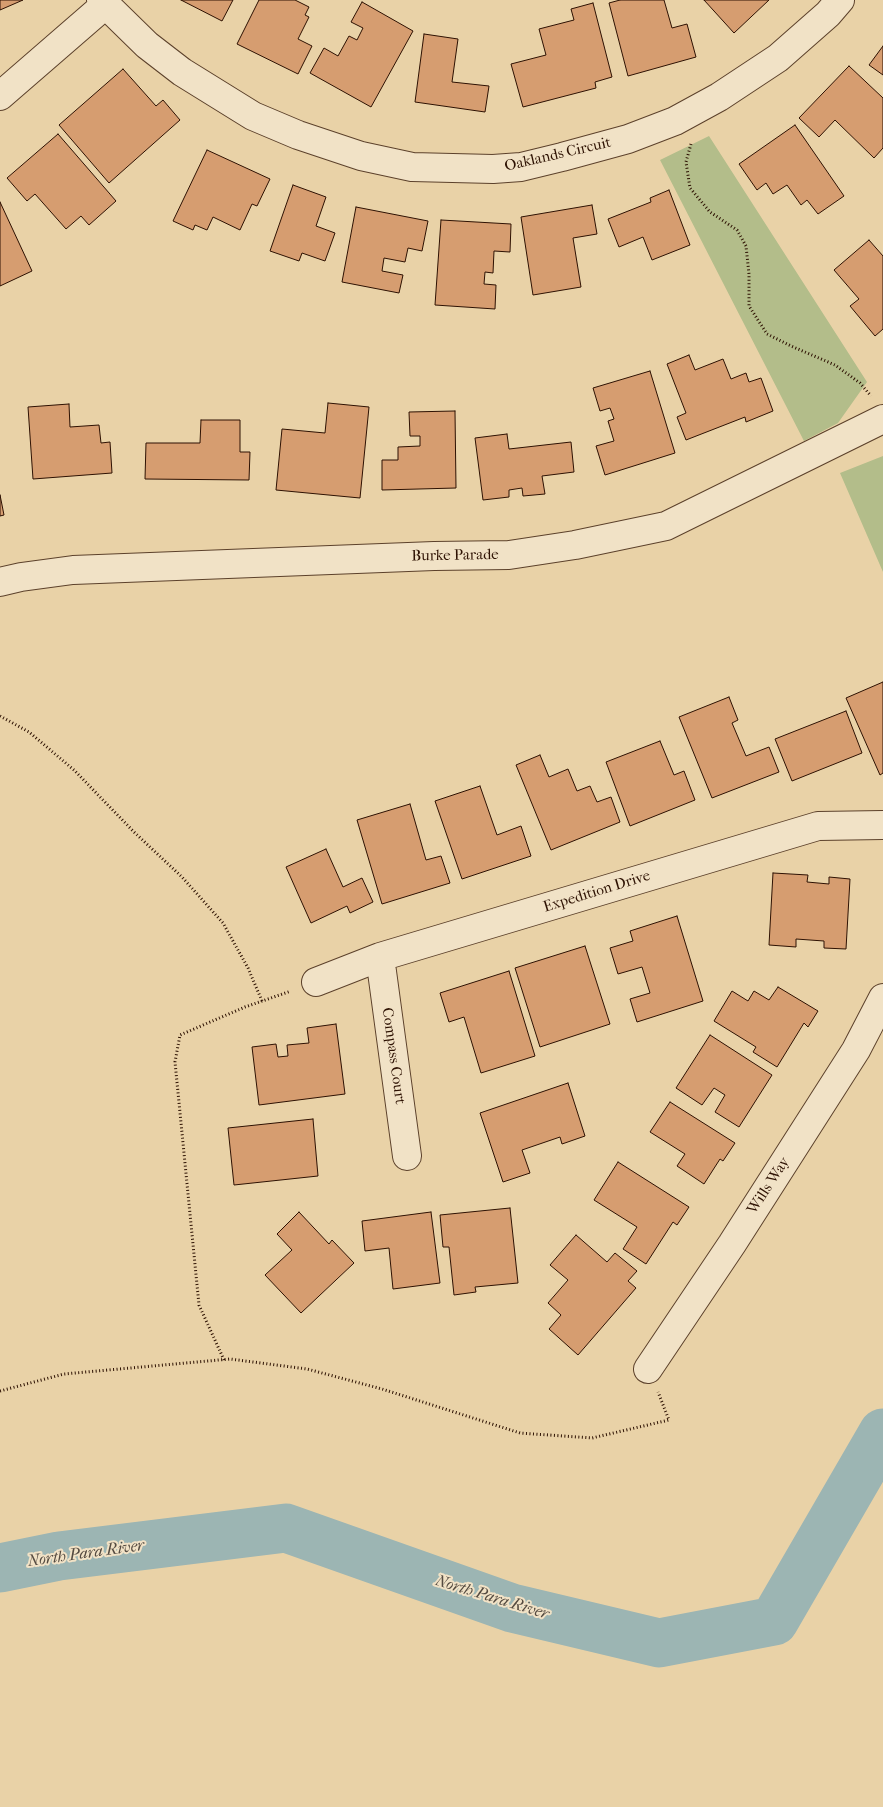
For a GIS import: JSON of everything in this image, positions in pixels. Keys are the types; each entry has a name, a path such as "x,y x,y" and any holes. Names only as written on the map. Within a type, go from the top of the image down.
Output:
{"street":[{"name":"Oaklands Circuit","path":"103,2 147,45 182,72 253,116 298,135 361,156 412,167 493,169 521,167 562,157 628,139 675,121 718,98 778,58 828,14 840,0"},
{"path":"0,96 103,2"},
{"name":"Burke Parade","path":"0,582 21,577 73,570 434,556 509,555 575,545 666,526 880,411"},
{"name":"Expedition Drive","path":"316,982 380,957 818,826 883,825"},
{"name":"Compass Court","path":"380,957 407,1156"},
{"name":"Wills Way","path":"648,1369 732,1244 851,1058 883,998"}],"path":[{"path":"688,114 695,131 686,162 690,188 710,212 737,230 746,246 749,274 749,306 767,334 834,365 860,383 880,411"},
{"path":"0,716 29,732 74,770 134,832 182,877 223,923 248,968 262,1001"},
{"path":"224,1360 199,1305 175,1062 180,1036 262,1001 316,982"},
{"path":"0,1391 64,1374 224,1360 306,1370 382,1389 520,1433 592,1438 669,1420 648,1369"}],"green space":[{"path":"709,136 867,382 838,423 804,441 660,160"},
{"path":"883,456 883,572 840,473"}],"building":[{"path":"0,0 23,0 0,10"},
{"path":"181,0 233,0 222,21"},
{"path":"259,0 295,0 309,7 305,15 309,17 298,39 312,46 298,74 237,44"},
{"path":"620,0 664,0 672,28 687,24 696,57 628,76 609,3"},
{"path":"704,0 769,0 734,33"},
{"path":"362,2 413,31 371,107 310,73 324,48 338,56 349,36 357,40 363,28 351,22"},
{"path":"593,3 612,77 595,82 596,88 523,107 511,64 546,55 539,29 574,20 571,9"},
{"path":"424,34 458,39 452,82 489,86 485,112 415,102"},
{"path":"883,46 883,75 869,65"},
{"path":"849,66 883,98 883,148 874,158 835,120 819,137 799,118"},
{"path":"123,69 156,106 163,100 180,120 109,183 59,125"},
{"path":"795,125 844,196 818,214 807,200 801,205 787,185 773,194 766,183 757,190 739,164"},
{"path":"58,134 116,201 89,225 81,216 66,229 35,194 27,201 7,178"},
{"path":"207,150 270,179 257,206 252,204 240,230 213,217 207,230 195,225 193,230 173,221"},
{"path":"293,185 326,197 316,226 335,233 325,261 302,253 299,261 270,251"},
{"path":"669,190 690,245 652,260 643,237 619,247 608,219 651,202 650,198"},
{"path":"0,202 32,271 0,286"},
{"path":"592,205 597,234 573,238 581,287 533,295 521,217"},
{"path":"356,207 428,221 422,251 408,248 405,262 384,258 382,271 403,275 399,293 342,282"},
{"path":"441,220 511,224 510,252 494,251 493,273 485,272 484,284 496,285 495,309 435,305"},
{"path":"869,240 883,256 883,329 875,336 850,306 859,299 834,270"},
{"path":"689,355 695,370 723,359 731,379 746,373 749,382 761,378 773,411 746,422 745,417 686,440 677,417 686,413 667,364"},
{"path":"650,371 675,453 605,475 596,446 614,441 608,421 614,419 610,408 600,411 593,388"},
{"path":"328,403 369,407 360,498 276,490 282,429 325,433"},
{"path":"69,404 70,427 99,425 101,443 110,442 112,473 33,479 28,407"},
{"path":"455,411 456,488 382,490 382,460 398,460 398,447 420,446 420,436 410,436 409,412"},
{"path":"201,420 240,420 240,452 250,452 249,480 145,479 146,443 200,443"},
{"path":"507,434 509,449 571,442 574,472 542,476 545,494 523,496 522,488 509,490 509,497 483,500 475,438"},
{"path":"0,495 4,515 0,516"},
{"path":"883,682 883,773 880,775 846,698"},
{"path":"729,697 738,720 732,723 746,756 769,747 779,772 712,798 679,717"},
{"path":"846,711 862,753 792,781 775,739"},
{"path":"660,741 674,775 684,771 695,800 630,826 606,762"},
{"path":"540,755 549,777 568,769 577,791 590,786 597,802 611,797 620,822 551,850 516,765"},
{"path":"480,786 497,835 521,826 531,856 462,879 435,801"},
{"path":"410,804 426,860 441,856 450,883 382,904 357,820"},
{"path":"326,849 343,887 362,878 373,902 350,913 347,906 311,923 286,867"},
{"path":"773,873 808,875 807,882 829,884 829,877 850,879 846,949 824,948 824,941 796,939 796,947 769,945"},
{"path":"677,916 703,1001 637,1022 630,999 650,993 642,967 618,974 610,948 633,941 630,931"},
{"path":"585,946 610,1024 540,1047 515,968"},
{"path":"509,971 535,1056 481,1073 464,1017 449,1022 440,993"},
{"path":"778,987 818,1011 808,1027 804,1023 777,1067 753,1052 756,1047 714,1021 732,991 748,1001 754,991 769,1000"},
{"path":"336,1024 345,1094 259,1105 252,1047 276,1044 278,1057 288,1056 287,1045 309,1043 307,1028"},
{"path":"710,1035 772,1075 739,1127 715,1112 725,1095 714,1088 702,1105 676,1088"},
{"path":"568,1083 585,1136 562,1144 560,1137 522,1150 530,1173 503,1182 480,1113"},
{"path":"670,1102 735,1143 723,1161 720,1159 704,1184 677,1166 685,1154 650,1132"},
{"path":"313,1119 318,1176 234,1185 228,1128"},
{"path":"618,1162 689,1207 677,1225 673,1222 646,1264 623,1249 637,1227 594,1200"},
{"path":"510,1208 518,1283 475,1287 476,1292 454,1295 449,1247 443,1247 440,1215"},
{"path":"299,1212 329,1244 332,1240 354,1263 301,1313 265,1275 292,1250 277,1234"},
{"path":"431,1212 440,1283 393,1289 389,1248 365,1251 362,1221"},
{"path":"576,1235 607,1262 615,1253 637,1271 628,1281 636,1288 578,1355 549,1329 561,1315 548,1303 568,1280 550,1265"}],"waterway":[{"name":"North Para River","path":"0,1568 59,1556 286,1528 512,1608 659,1643 774,1621 883,1433"}]}
